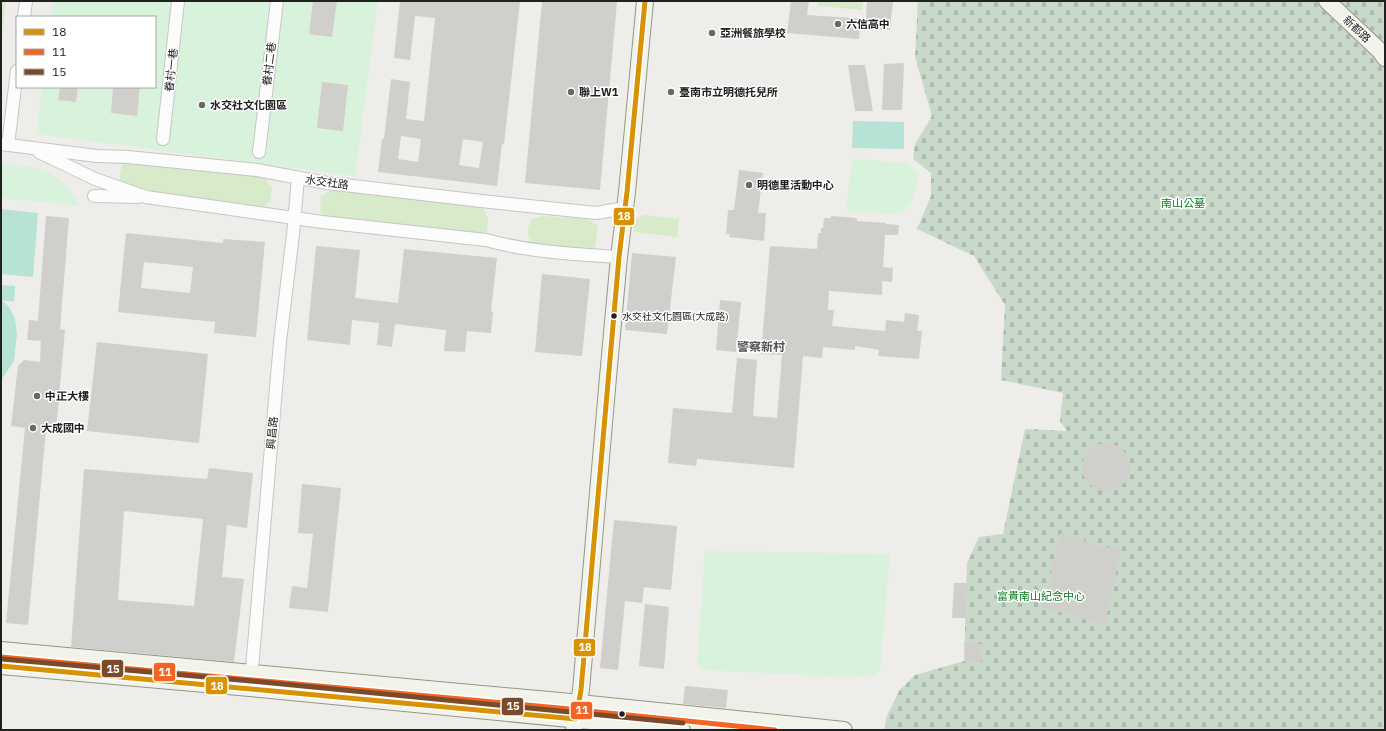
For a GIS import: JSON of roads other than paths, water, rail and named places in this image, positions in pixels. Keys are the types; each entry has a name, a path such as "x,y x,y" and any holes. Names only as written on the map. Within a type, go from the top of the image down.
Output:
{"street":[{"path":"24,16 26,1"},
{"name":"眷村一巷","path":"163,139 178,1"},
{"name":"眷村二巷","path":"259,152 277,1"},
{"path":"575,725 579,703 619,257 627,192 645,1"},
{"name":"新都路","path":"1328,1 1380,51 1385,58"},
{"path":"5,144 16,78"},
{"name":"水交社路","path":"5,144 97,156 128,157 257,170 326,183 596,213 625,208"},
{"name":"水交社路","path":"29,147 95,179 146,197"},
{"name":"興昌路","path":"251,680 280,342 295,218 298,178"},
{"name":"水交社路","path":"94,196 116,198 146,197 322,222 486,240 508,246 528,249 619,257"},
{"path":"1,650 251,680 575,725 682,730"},
{"path":"1,666 251,680 579,703 844,730"}],"place":[{"name":"六信高中","path":"838,24"},
{"name":"亞洲餐旅學校","path":"712,33"},
{"name":"聯上W1","path":"571,92"},
{"name":"臺南市立明德托兒所","path":"671,92"},
{"name":"水交社文化園區","path":"202,105"},
{"name":"明德里活動中心","path":"749,185"},
{"name":"水交社文化園區(大成路)","path":"614,316"},
{"name":"中正大樓","path":"37,396"},
{"name":"大成國中","path":"33,428"}],"district":[{"name":"警察新村","path":"761,347"}],"park label":[{"name":"南山公墓","path":"1183,203"},
{"name":"富貴南山紀念中心","path":"1041,596"}]}
